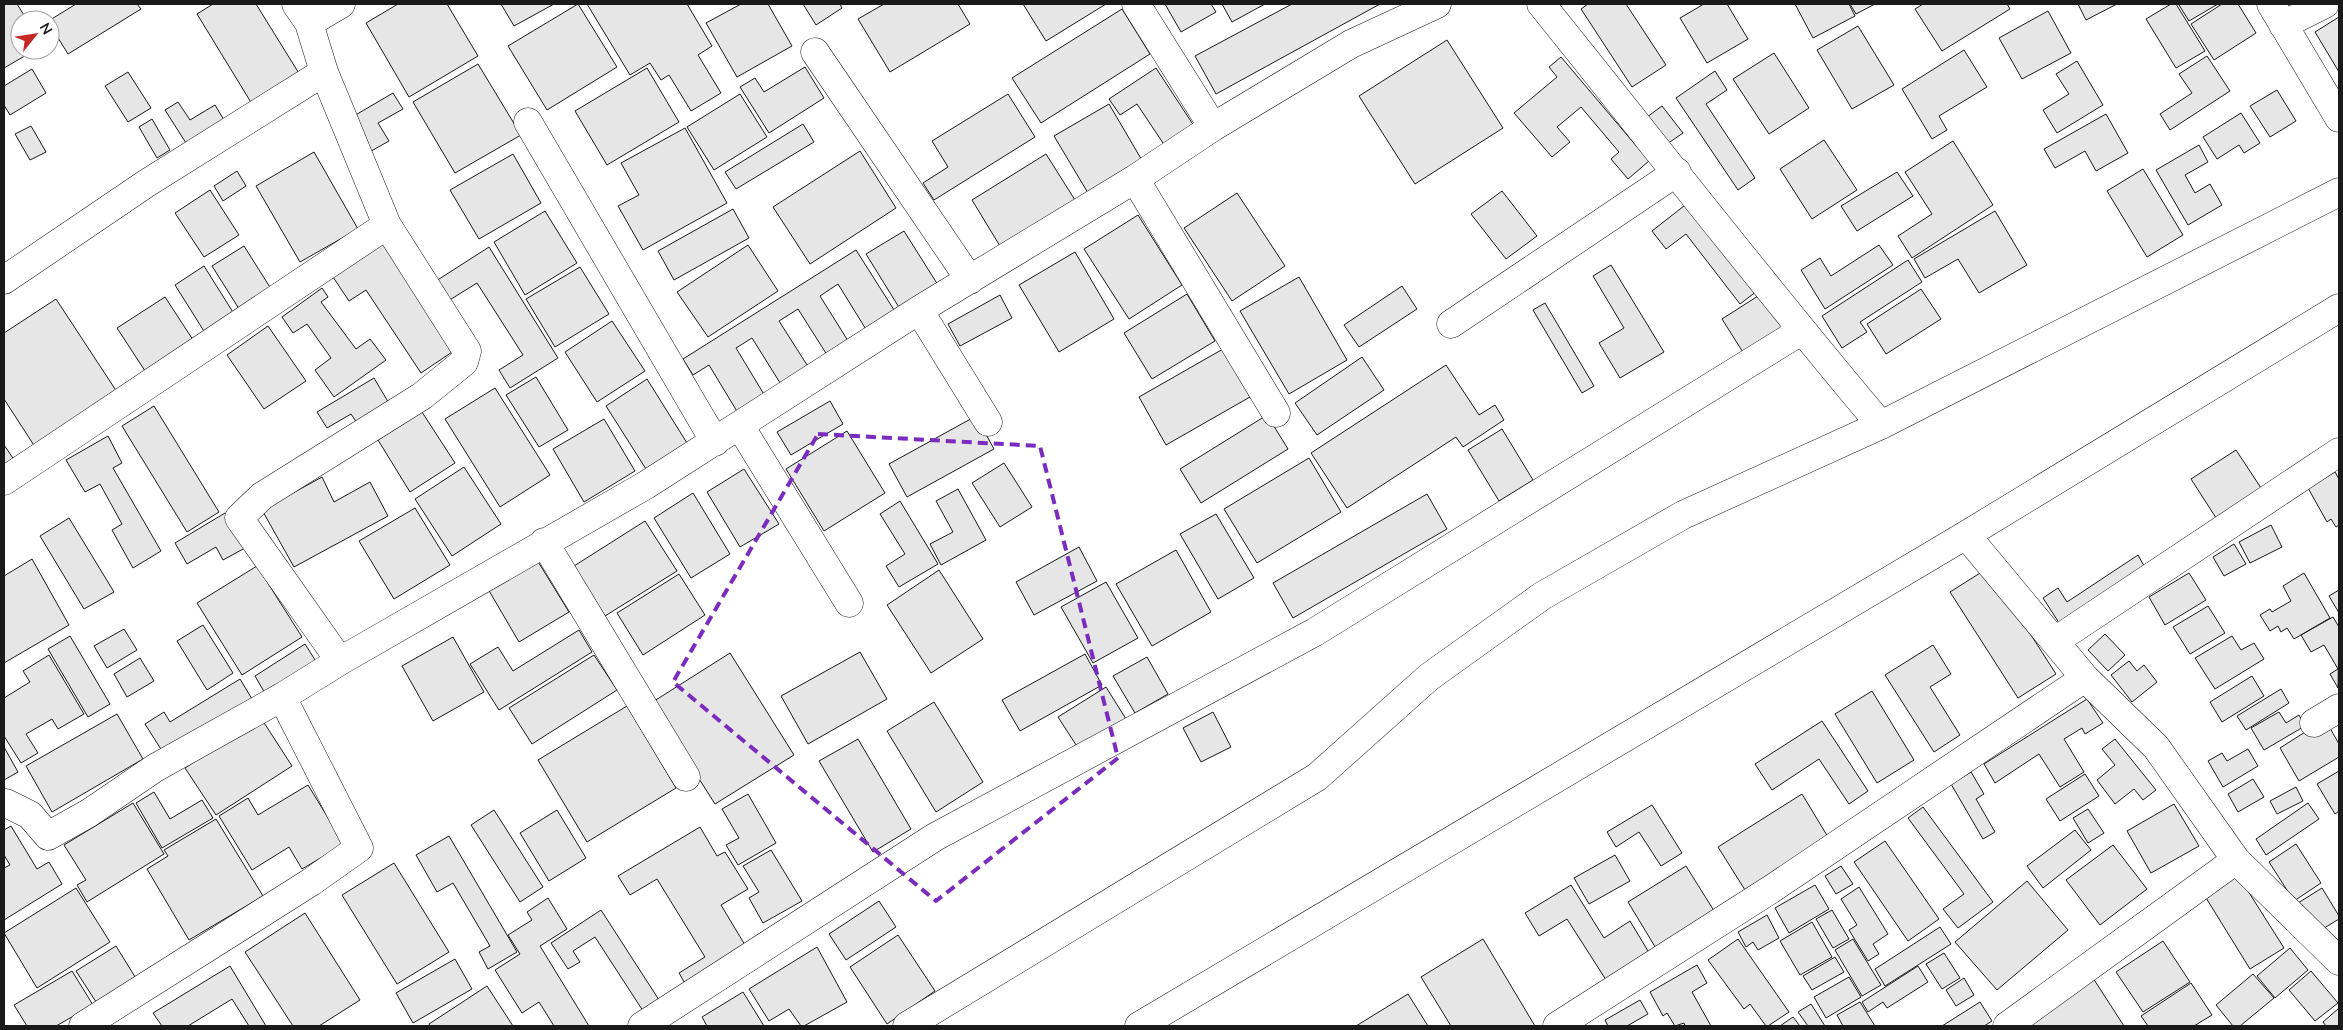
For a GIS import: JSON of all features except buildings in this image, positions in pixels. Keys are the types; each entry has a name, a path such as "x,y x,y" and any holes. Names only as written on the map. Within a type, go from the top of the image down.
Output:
{"street":[{"path":"340,661 239,518 262,496 422,396 464,362 467,352 387,225 302,14 341,4"},
{"path":"1136,4 1213,126"},
{"path":"4,804 6,803 30,815 48,836 89,813 155,768 282,697 544,542 646,485 920,310 1136,179 1213,126 1351,44 1437,4"},
{"path":"1541,4 1677,172 1801,331 1881,425"},
{"path":"2324,4 2277,15 2339,118"},
{"path":"815,52 970,280"},
{"path":"4,280 147,183 324,72"},
{"path":"528,122 715,442"},
{"path":"1451,324 1677,172"},
{"path":"1136,179 1276,413"},
{"path":"907,1026 1317,777 1429,677 1542,596 1683,515 1881,425 2339,192"},
{"path":"4,481 387,225"},
{"path":"1139,1026 1966,535 2339,308"},
{"path":"920,310 988,422"},
{"path":"642,1026 935,837 1315,632 1801,331"},
{"path":"740,426 849,603"},
{"path":"2056,641 2339,452"},
{"path":"1966,535 2085,678 2156,748 2236,860 2339,961"},
{"path":"544,542 686,778"},
{"path":"1557,1026 1773,888 2085,678"},
{"path":"83,1026 311,882 359,848 282,697"},
{"path":"2314,722 2339,708"},
{"path":"2007,1026 2236,860"}],"highlighted area":[{"path":"818,434 1040,446 1118,758 936,901 673,682"}]}
